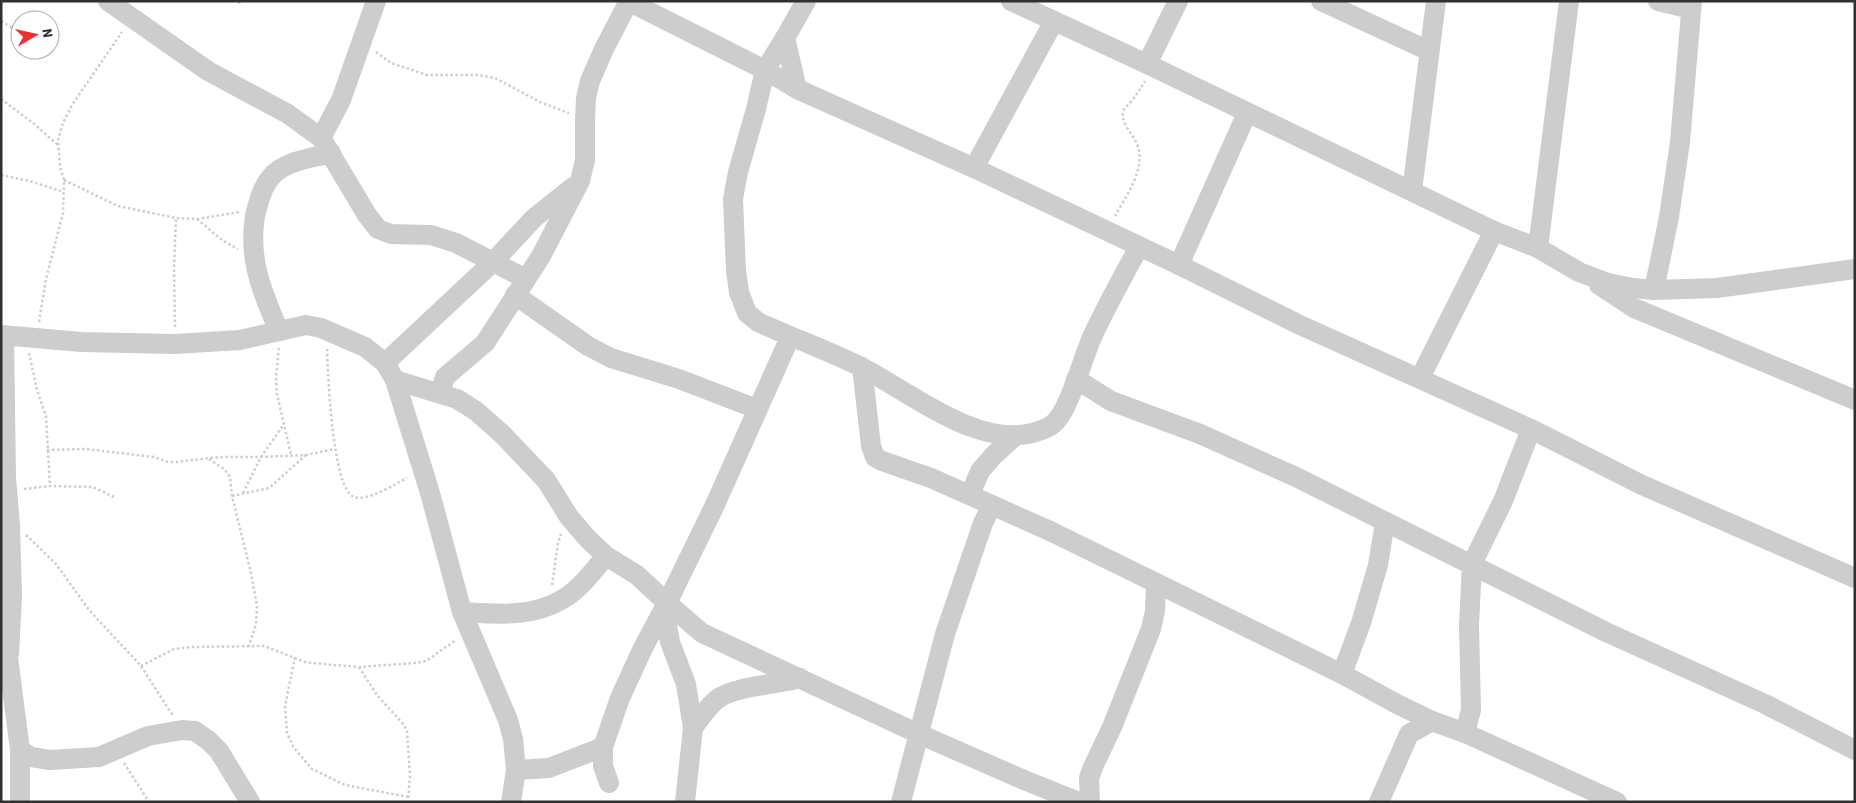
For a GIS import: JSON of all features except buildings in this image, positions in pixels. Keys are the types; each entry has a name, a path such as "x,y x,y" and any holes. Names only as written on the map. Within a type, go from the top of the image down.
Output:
{"street":[{"path":"108,1 208,71 288,114 326,145 367,215 378,229 391,234 431,235 456,243 493,262 588,346 611,358 679,379 757,409"},
{"path":"278,331 262,291 254,260 253,231 257,209 265,186 271,176 326,145 360,42 376,1"},
{"path":"440,393 445,378 485,343 541,256 580,181 585,160 586,98 590,81 629,1 764,70 796,89 974,168 1179,265 1300,326 1531,429 1642,485 1855,578"},
{"path":"806,1 764,70 733,199 736,272 739,292 747,313 758,322 862,367 951,418 971,427 996,434 1015,436 1041,431 1054,424 1063,412 1092,336 1139,247"},
{"path":"1011,1 1038,7 1054,21 1412,190 1494,231 1538,248 1634,308 1855,400"},
{"path":"1149,65 1178,1"},
{"path":"1321,1 1430,51"},
{"path":"1412,190 1436,1"},
{"path":"1538,248 1569,1"},
{"path":"1654,290 1680,142 1692,5 1658,1"},
{"path":"974,168 1054,21"},
{"path":"785,38 796,89"},
{"path":"1179,265 1247,113"},
{"path":"385,363 493,262 534,218 580,181"},
{"path":"1420,378 1494,231"},
{"path":"1579,272 1608,283 1654,290 1717,288 1855,269"},
{"path":"9,654 12,596 7,508 3,335 81,342 175,344 240,340 306,325 326,330 366,347 385,363 395,380 468,627 508,720 513,739 516,770 510,802"},
{"path":"609,783 603,766 603,746 620,698 718,499 790,337"},
{"path":"862,367 871,446 875,457 931,478 992,505 1342,674 1432,721 1465,733 1617,802"},
{"path":"1076,379 1111,401 1200,434 1296,477 1606,632 1765,704 1855,750"},
{"path":"395,380 457,399 476,411 501,433 546,480 569,517 588,539 606,556 637,575 665,606 702,633 919,734 1024,780 1071,798 1089,778 1112,728 1151,629 1155,611 1156,584"},
{"path":"1465,733 1471,710 1469,624 1472,564 1503,501 1531,429"},
{"path":"970,495 980,471 1015,436"},
{"path":"901,802 945,634 983,523 992,505"},
{"path":"1342,674 1361,623 1378,565 1385,522"},
{"path":"468,627 494,614 521,614 564,599 579,587 606,556"},
{"path":"665,606 670,642 686,684 693,728 685,802"},
{"path":"1,620 9,654 20,750 20,802"},
{"path":"693,728 716,700 723,696 735,691 784,683 800,678"},
{"path":"1397,704 1409,734"},
{"path":"1379,802 1409,734 1432,721"},
{"path":"20,750 31,757 50,760 99,757 148,736 182,730 194,731 209,741 219,751 250,802"},
{"path":"516,770 549,768 603,746"},
{"path":"1089,778 1090,802"}],"path":[{"path":"50,486 46,416 37,390 32,338 63,213 64,180 60,167 58,145 63,123 72,105 131,18"},
{"path":"360,42 391,63 409,70 427,75 478,75 495,78 542,103 585,120"},
{"path":"1107,232 1130,188 1139,163 1138,146 1126,126 1123,114 1124,109 1139,92 1149,65"},
{"path":"1,99 58,145"},
{"path":"1,175 29,180 64,192"},
{"path":"64,180 118,206 176,218 197,219 257,209"},
{"path":"175,344 174,268 176,218"},
{"path":"197,219 222,240 254,260"},
{"path":"326,330 334,449 348,494 356,498 369,496 423,471"},
{"path":"278,331 279,352 276,377 291,456"},
{"path":"243,493 261,457 284,424"},
{"path":"47,450 86,449 154,457 168,462 207,458 291,456 334,449"},
{"path":"232,496 269,488 306,454"},
{"path":"207,458 227,472 251,573 257,606 256,624 249,646"},
{"path":"114,496 93,487 50,486 7,508 32,539 56,564 89,610 141,666 182,730"},
{"path":"549,605 558,543 569,517"},
{"path":"141,666 174,649 249,646 264,646 305,662 359,667 426,662 468,627"},
{"path":"295,657 286,706 287,733 294,748 312,769 345,785 409,797"},
{"path":"359,667 377,695 404,725 407,731 410,776 408,802"},
{"path":"116,750 149,802"}]}
